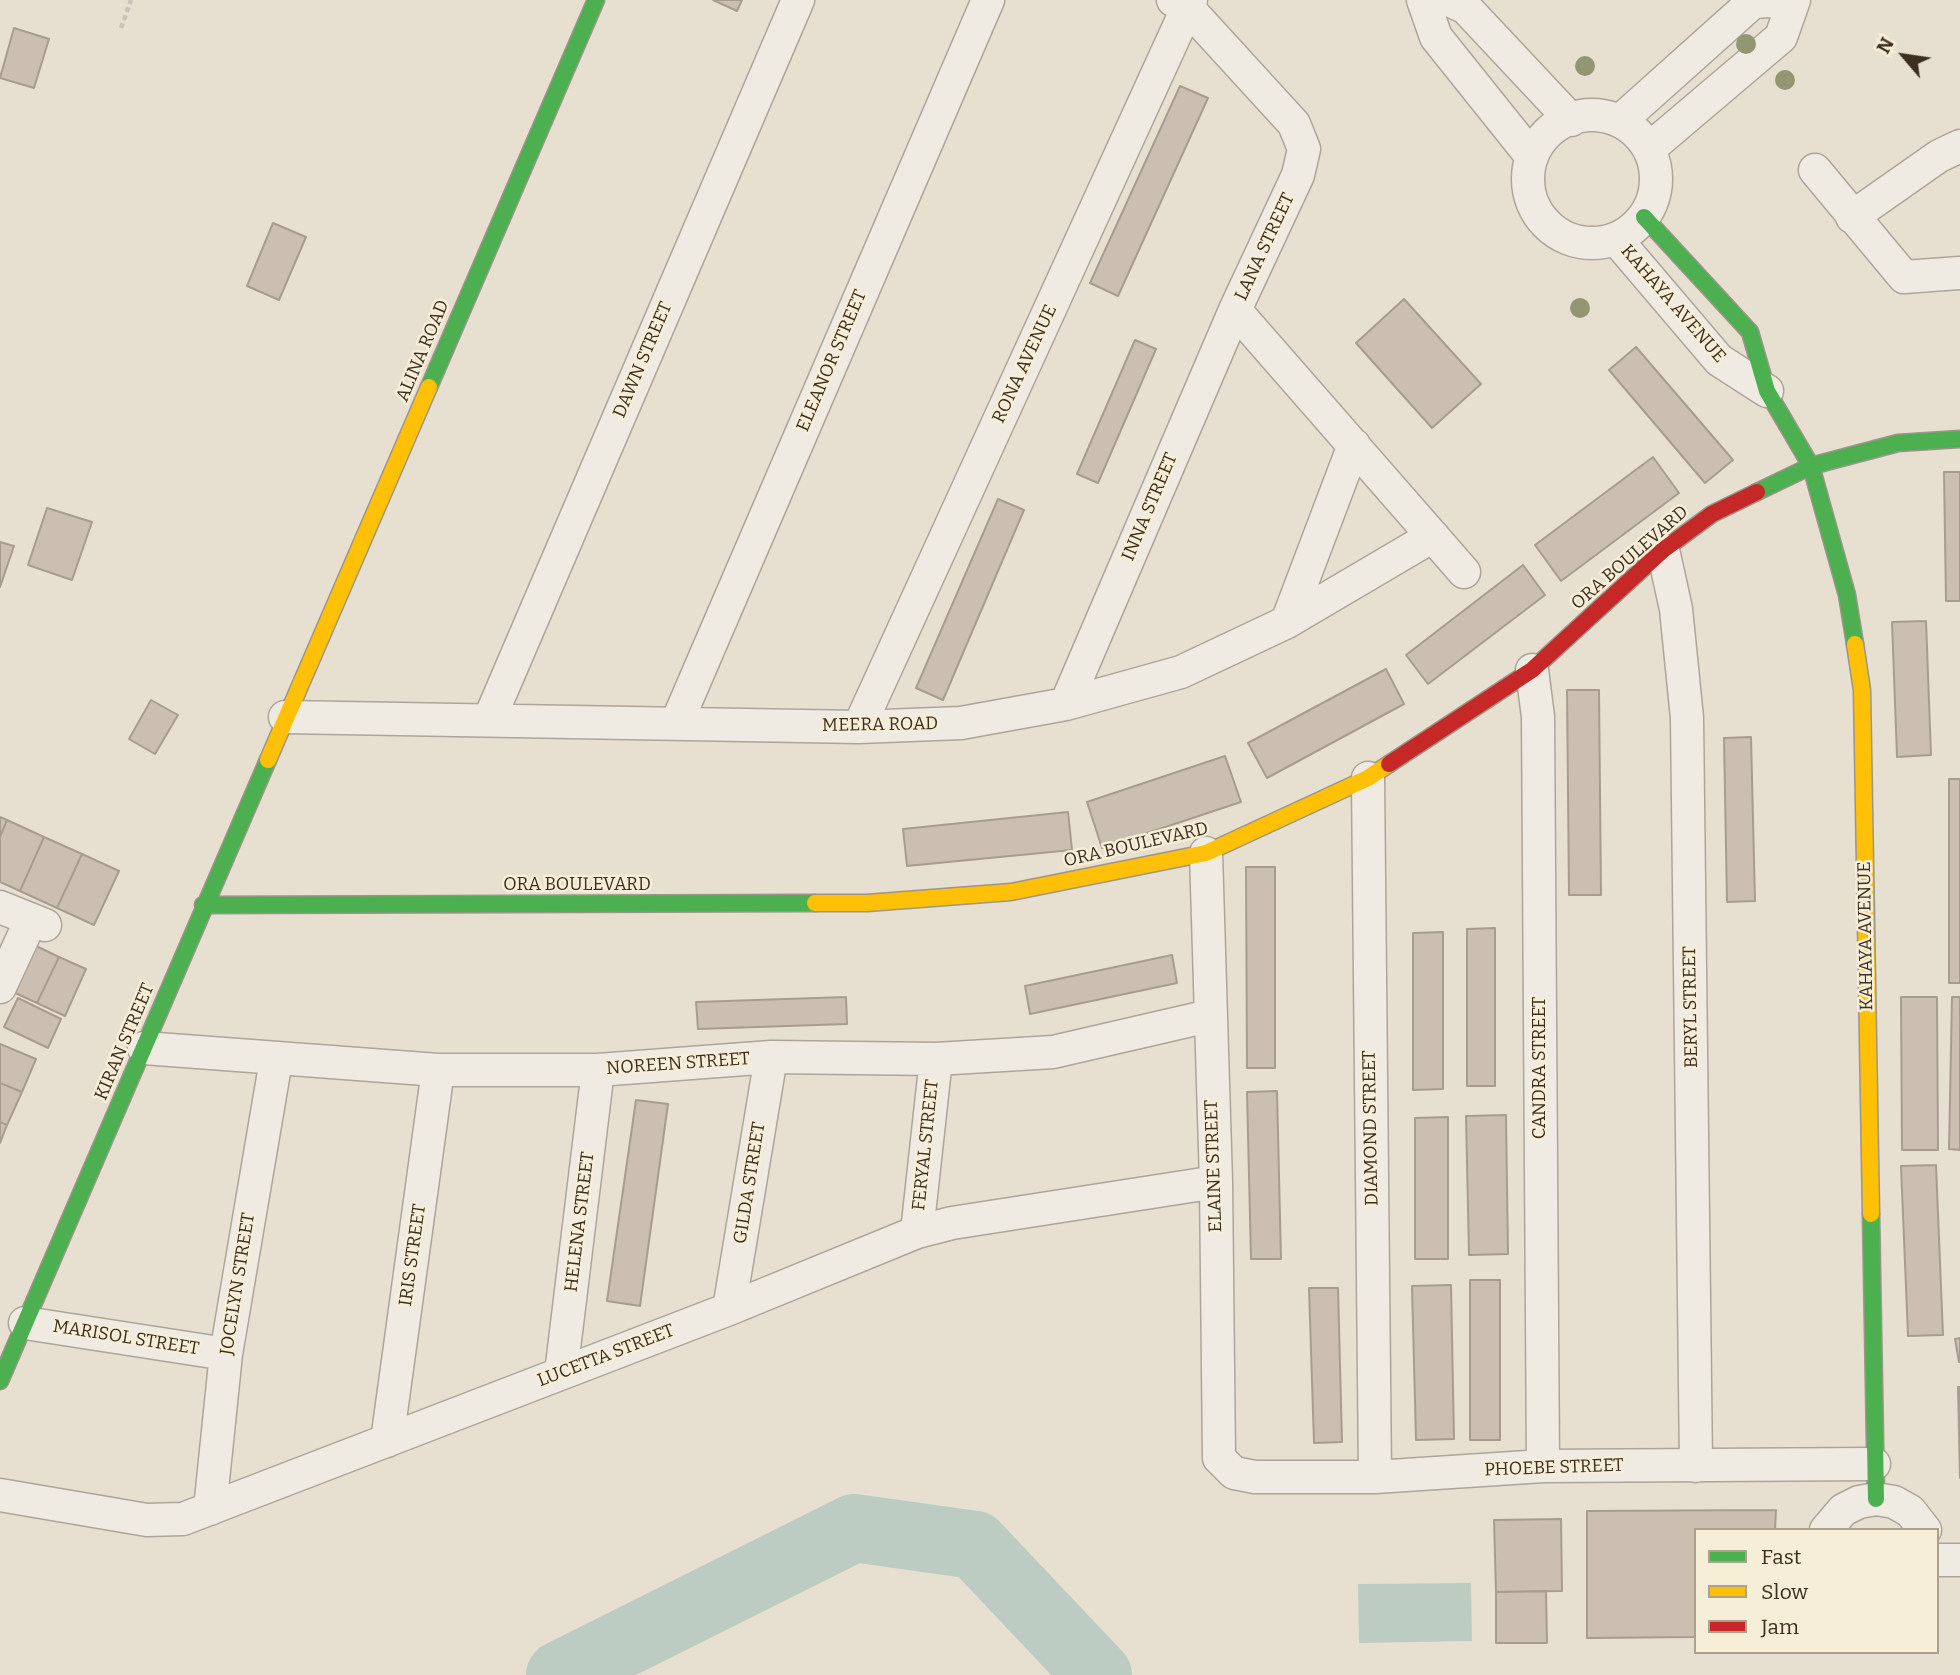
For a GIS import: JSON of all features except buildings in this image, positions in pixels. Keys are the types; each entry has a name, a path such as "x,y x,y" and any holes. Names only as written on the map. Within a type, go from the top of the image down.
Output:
{"street":[{"name":"ALINA ROAD","path":"285,717 596,0"},
{"name":"DAWN STREET","path":"489,720 798,0"},
{"name":"ELEANOR STREET","path":"677,722 988,0"},
{"path":"1423,0 1436,37 1532,157"},
{"path":"1449,0 1466,8 1571,120"},
{"path":"1620,121 1753,2 1792,0 1781,37 1649,149"},
{"name":"LANA STREET","path":"1184,2 1294,124 1304,149 1298,175 1235,310 1464,572"},
{"name":"RONA AVENUE","path":"859,727 1184,2"},
{"path":"1599,115 1620,121 1636,133 1649,149 1656,184 1644,217 1616,239 1595,243 1575,241 1556,232 1541,217 1531,198 1528,178 1532,157 1543,139 1559,125 1571,120 1599,115"},
{"path":"1852,217 1939,156 1960,146"},
{"path":"1815,170 1904,277 1960,273"},
{"name":"KAHAYA AVENUE","path":"1644,217 1750,332 1767,391 1811,466 1847,595 1862,690 1876,1499"},
{"name":"KAHAYA AVENUE","path":"1616,239 1719,360 1767,391"},
{"name":"INNA STREET","path":"1066,704 1235,310"},
{"name":"ORA BOULEVARD","path":"203,905 867,903 1011,892 1206,853 1368,778 1532,670 1663,550 1712,514 1811,466 1898,443 1960,439"},
{"path":"1287,622 1354,445"},
{"name":"MEERA ROAD","path":"285,717 859,727 961,723 1066,704 1181,672 1287,622 1433,536"},
{"name":"BERYL STREET","path":"1663,550 1676,609 1687,718 1696,1466"},
{"name":"CANDRA STREET","path":"1532,670 1538,717 1543,1466"},
{"name":"KIRAN STREET","path":"0,1381 285,717"},
{"name":"DIAMOND STREET","path":"1368,778 1375,1477"},
{"name":"ELAINE STREET","path":"1206,853 1216,1182 1219,1458 1234,1474"},
{"path":"0,907 38,922 0,987"},
{"name":"NOREEN STREET","path":"144,1048 276,1060 438,1070 598,1070 771,1057 936,1059 1054,1052 1209,1016"},
{"name":"GILDA STREET","path":"729,1309 771,1057"},
{"name":"FERYAL STREET","path":"917,1232 936,1059"},
{"name":"JOCELYN STREET","path":"210,1509 226,1354 276,1060"},
{"name":"IRIS STREET","path":"387,1441 438,1070"},
{"name":"HELENA STREET","path":"561,1373 598,1070"},
{"name":"LUCETTA STREET","path":"0,1495 147,1520 184,1519 729,1309 917,1232 952,1223 1216,1182"},
{"name":"MARISOL STREET","path":"25,1323 226,1354"},
{"name":"PHOEBE STREET","path":"1234,1474 1255,1477 1375,1477 1543,1466 1874,1464"},
{"path":"1828,1528 1843,1510 1859,1502 1876,1499 1894,1502 1910,1511 1923,1528"},
{"path":"1939,1560 1960,1560"}],"path":[{"path":"121,29 131,0"}],"shaded area":[{"path":"1471,1583 1472,1641 1359,1643 1358,1584"}],"waterway":[{"path":"560,1675 854,1528 975,1545 1098,1675"}],"traffic: fast":[{"path":"429,387 596,0"},
{"path":"1644,217 1750,332 1767,391 1811,466 1847,595 1855,644"},
{"path":"1757,492 1811,466 1898,443 1960,439"},
{"path":"0,1381 268,760"},
{"path":"203,905 815,903"},
{"path":"1871,1214 1876,1499"}],"traffic: slow":[{"path":"268,760 429,387"},
{"path":"1855,644 1862,690 1871,1214"},
{"path":"815,903 867,903 1011,892 1206,853 1368,778 1389,764"}],"traffic: jam":[{"path":"1389,764 1532,670 1663,550 1712,514 1757,492"}]}
